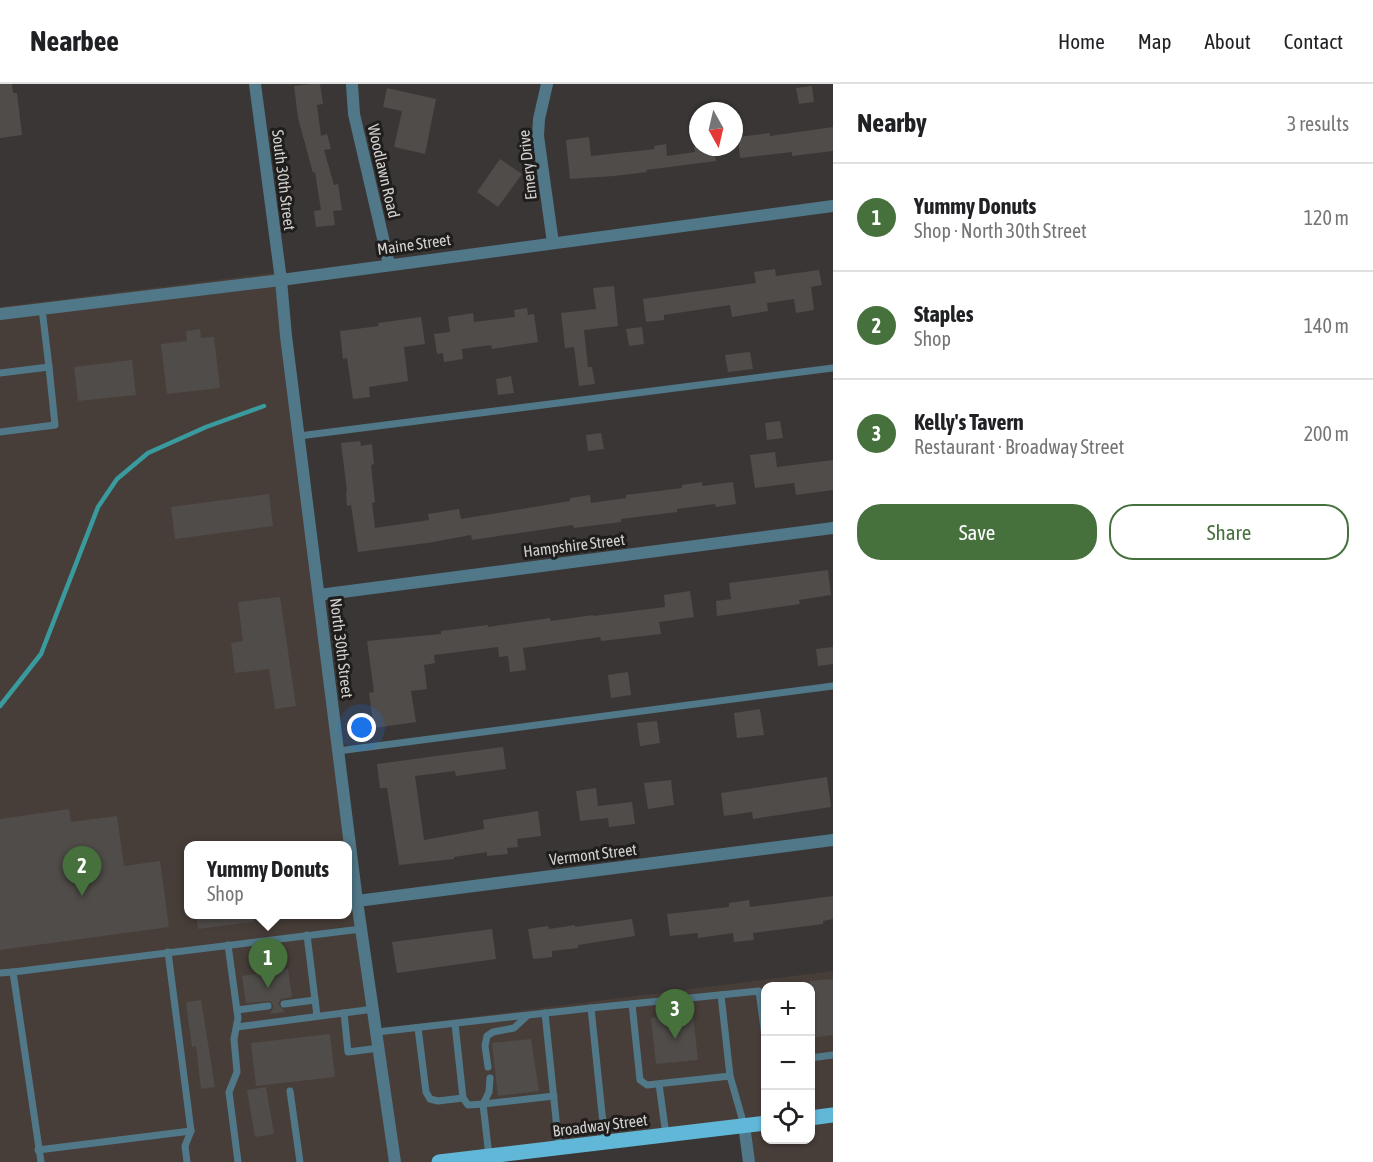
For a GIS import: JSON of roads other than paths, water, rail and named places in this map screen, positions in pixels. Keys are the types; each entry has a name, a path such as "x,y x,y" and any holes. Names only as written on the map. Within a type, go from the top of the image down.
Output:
{"main road":[{"path":"815,1117 833,1115"},
{"name":"Broadway Street","path":"439,1162 761,1123"}],"street":[{"name":"South 30th Street","path":"255,84 281,280"},
{"name":"Woodlawn Road","path":"352,84 354,114 389,264"},
{"name":"Emery Drive","path":"547,84 539,118 538,136 553,243"},
{"name":"Maine Street","path":"0,314 281,280 833,206"},
{"name":"North 30th Street","path":"281,280 286,336 349,841"},
{"name":"Hampshire Street","path":"319,595 833,528"},
{"name":"Vermont Street","path":"357,901 833,840"},
{"name":"North 30th Street","path":"352,862 395,1162"},
{"path":"744,1125 749,1162"}],"lane":[{"path":"0,432 55,424 42,309"},
{"path":"0,373 49,367"},
{"path":"299,436 833,368"},
{"path":"338,751 833,686"},
{"path":"0,973 361,929"},
{"path":"307,935 317,1016"},
{"path":"228,945 237,1010 234,1039 237,1072 229,1092 238,1162"},
{"path":"168,952 191,1131 185,1146 188,1162"},
{"path":"13,972 40,1162"},
{"path":"377,1032 761,990"},
{"path":"721,995 730,1076 744,1125"},
{"path":"284,1004 315,1000"},
{"path":"632,1004 640,1080 647,1085 730,1076"},
{"path":"237,1010 268,1006"},
{"path":"591,1008 605,1142"},
{"path":"237,1027 374,1009"},
{"path":"344,1013 348,1052 380,1048"},
{"path":"545,1013 559,1148"},
{"path":"488,1067 485,1046 487,1036 493,1032 514,1028 527,1016"},
{"path":"455,1024 464,1098 468,1105 554,1096"},
{"path":"418,1028 426,1092 430,1099 438,1101 464,1098"},
{"path":"815,1057 833,1055"},
{"path":"489,1156 483,1104 489,1092 490,1078"},
{"path":"659,1084 666,1135"},
{"path":"290,1091 300,1162"},
{"path":"38,1150 191,1131"}],"waterway":[{"path":"0,706 41,654 98,507 117,479 148,453 206,427 264,406"}],"place":[{"name":"Staples","path":"82,896"},
{"name":"Yummy Donuts","path":"268,988"},
{"name":"Kelly's Tavern","path":"675,1039"}]}
